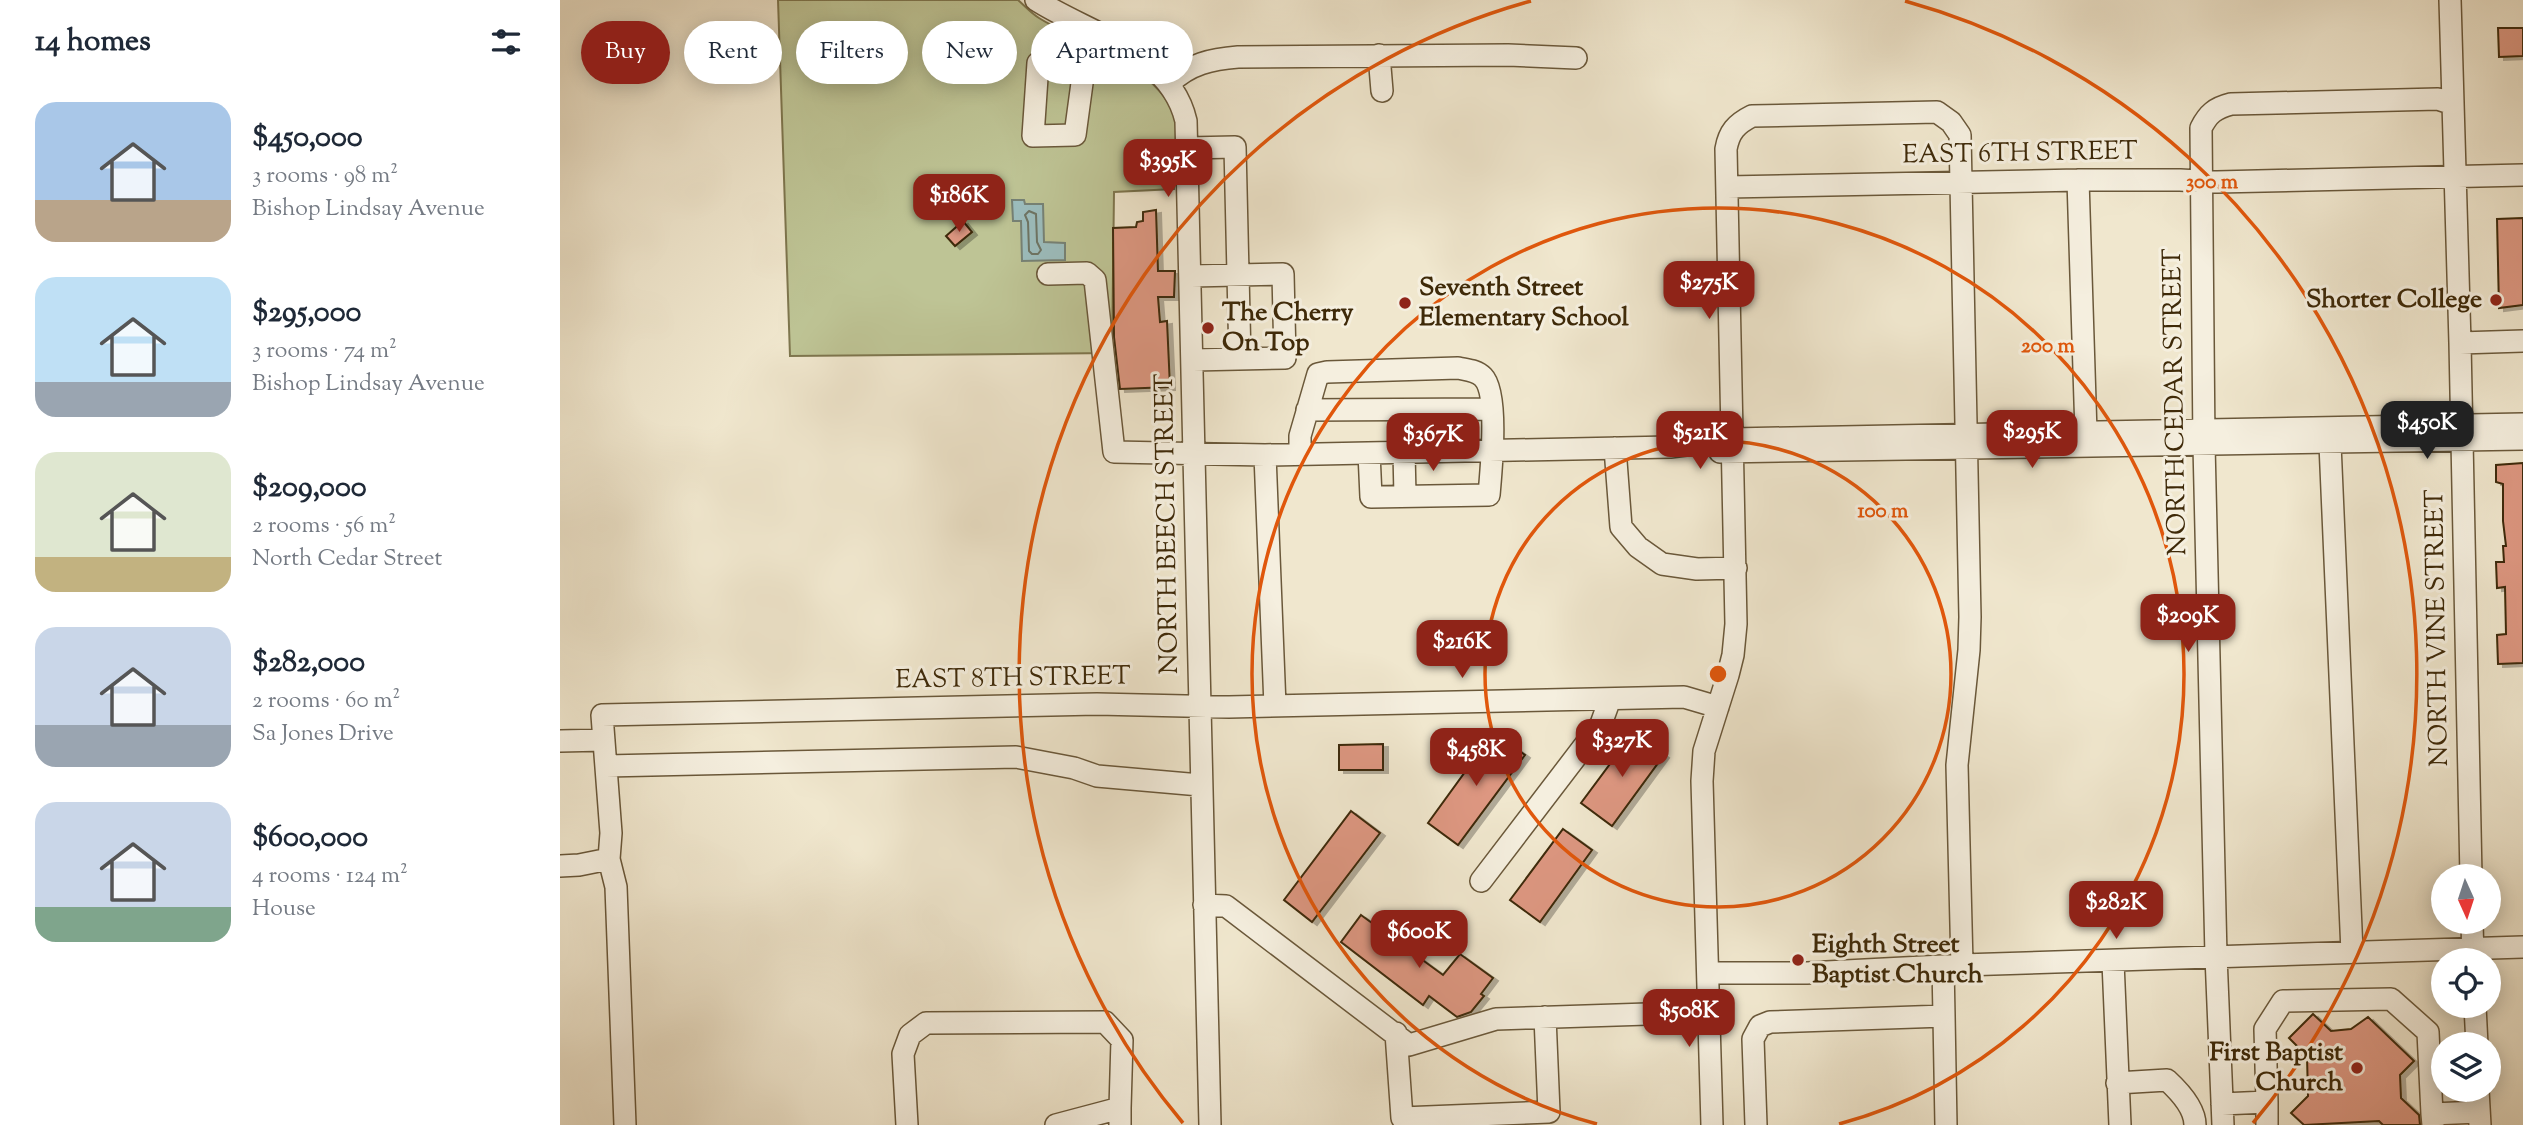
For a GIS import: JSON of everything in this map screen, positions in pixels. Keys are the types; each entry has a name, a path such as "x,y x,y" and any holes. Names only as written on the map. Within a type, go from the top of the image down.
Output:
{"street":[{"name":"NORTH BEECH STREET","path":"1037,0 1075,21"},
{"name":"NORTH VINE STREET","path":"2450,0 2471,864"},
{"path":"1193,67 1217,59 1312,55 1508,55 1576,58"},
{"path":"1379,55 1382,91"},
{"name":"NORTH BEECH STREET","path":"1171,84 1183,108 1188,148 1200,785 1210,1125"},
{"name":"NORTH CEDAR STREET","path":"2223,1114 2216,956 2204,438 2201,128 2206,118 2219,107 2231,104 2438,99 2453,104"},
{"path":"1712,1125 1702,781 1704,751 1734,655 1736,624 1728,138 1740,121 1764,114 1937,112 1951,122 1960,135 1963,182 1969,650 1957,765 1952,965 1944,1016 1946,1125"},
{"path":"1188,148 1236,147 1240,359"},
{"name":"EAST 6TH STREET","path":"1727,187 2523,175"},
{"path":"2078,180 2086,433"},
{"path":"1048,274 1087,273 1095,280 1114,452 1265,455 2461,433 2523,439"},
{"path":"1191,276 1283,275 1284,302 1285,358 1193,360"},
{"path":"2460,343 2523,341"},
{"path":"1300,454 1300,436 1318,374 1458,368 1475,371 1488,384 1493,451 1489,495 1371,497 1369,453"},
{"path":"1307,410 1491,409"},
{"path":"1967,442 2086,433 2330,444 2461,433 2523,424"},
{"path":"2330,444 2352,952"},
{"path":"1615,448 1621,527 1637,547 1661,564 1697,569 1735,568"},
{"path":"1404,452 1405,496"},
{"path":"1265,455 1275,706"},
{"name":"EAST 8TH STREET","path":"604,740 602,715 1097,704 1178,705 1199,708 1684,697 1718,706"},
{"path":"1481,881 1601,724 1610,698"},
{"path":"560,741 604,740 611,832 609,859 616,887 625,1125"},
{"path":"606,766 1016,757 1074,768 1097,776 1200,785"},
{"path":"560,866 609,859"},
{"path":"1204,905 1226,906 1409,1045 1496,1019 1709,1012"},
{"path":"2501,951 2523,947"},
{"path":"1709,973 1807,973 1952,965 2113,962 2352,952 2431,954"},
{"path":"2113,962 2119,1125"},
{"path":"2267,1125 2265,1029 2283,1001 2391,999 2428,1032 2432,1119 2480,1119"},
{"path":"1756,1125 1754,1039 1760,1026 1770,1022 1944,1016"},
{"path":"1396,1033 1402,1118 1549,1112 1545,1017"},
{"path":"907,1125 903,1054 910,1035 926,1023 1105,1022 1122,1040 1120,1117 1056,1125"},
{"path":"2117,1083 2167,1080 2180,1091 2195,1118 2195,1125"},
{"path":"2223,1114 2267,1102"}],"green space":[{"path":"778,0 1018,0 1044,21 1031,21 1031,84 1152,84 1156,87 1169,104 1176,124 1174,189 1114,192 1112,353 790,356 781,84 782,21 779,21"}],"water":[{"path":"1012,200 1024,200 1025,204 1043,204 1044,242 1065,243 1065,260 1022,261 1021,221 1013,221"}],"building":[{"path":"2498,28 2523,28 2523,56 2499,57"},
{"path":"1156,210 1158,271 1175,271 1174,297 1158,297 1160,322 1167,321 1170,387 1120,389 1114,337 1113,228 1136,227 1137,222 1143,221 1143,212"},
{"path":"2523,218 2523,305 2499,308 2497,219"},
{"path":"963,221 972,232 955,246 946,236"},
{"path":"2523,463 2523,663 2498,664 2497,635 2506,634 2505,587 2497,588 2496,562 2504,562 2503,546 2506,546 2503,484 2496,482 2496,465"},
{"path":"1494,732 1525,755 1458,845 1428,823"},
{"path":"1633,733 1664,755 1612,826 1581,803"},
{"path":"1383,744 1383,770 1339,770 1339,745"},
{"path":"1351,811 1380,833 1312,922 1284,900"},
{"path":"1563,829 1592,850 1540,922 1510,900"},
{"path":"1361,915 1443,975 1460,954 1493,978 1481,994 1484,996 1471,1012 1457,1017 1429,996 1423,1005 1341,942"},
{"name":"First Baptist Church","path":"2313,1014 2331,1031 2351,1029 2368,1017 2414,1061 2400,1075 2401,1098 2419,1115 2420,1125 2383,1125 2379,1121 2304,1125 2291,1113 2308,1096 2307,1056 2289,1038"}],"place":[{"name":"Shorter College","path":"2496,300"},
{"name":"Seventh Street Elementary School","path":"1405,303"},
{"name":"The Cherry On Top","path":"1208,328"},
{"name":"Eighth Street Baptist Church","path":"1798,960"},
{"name":"First Baptist Church","path":"2357,1068"}]}
